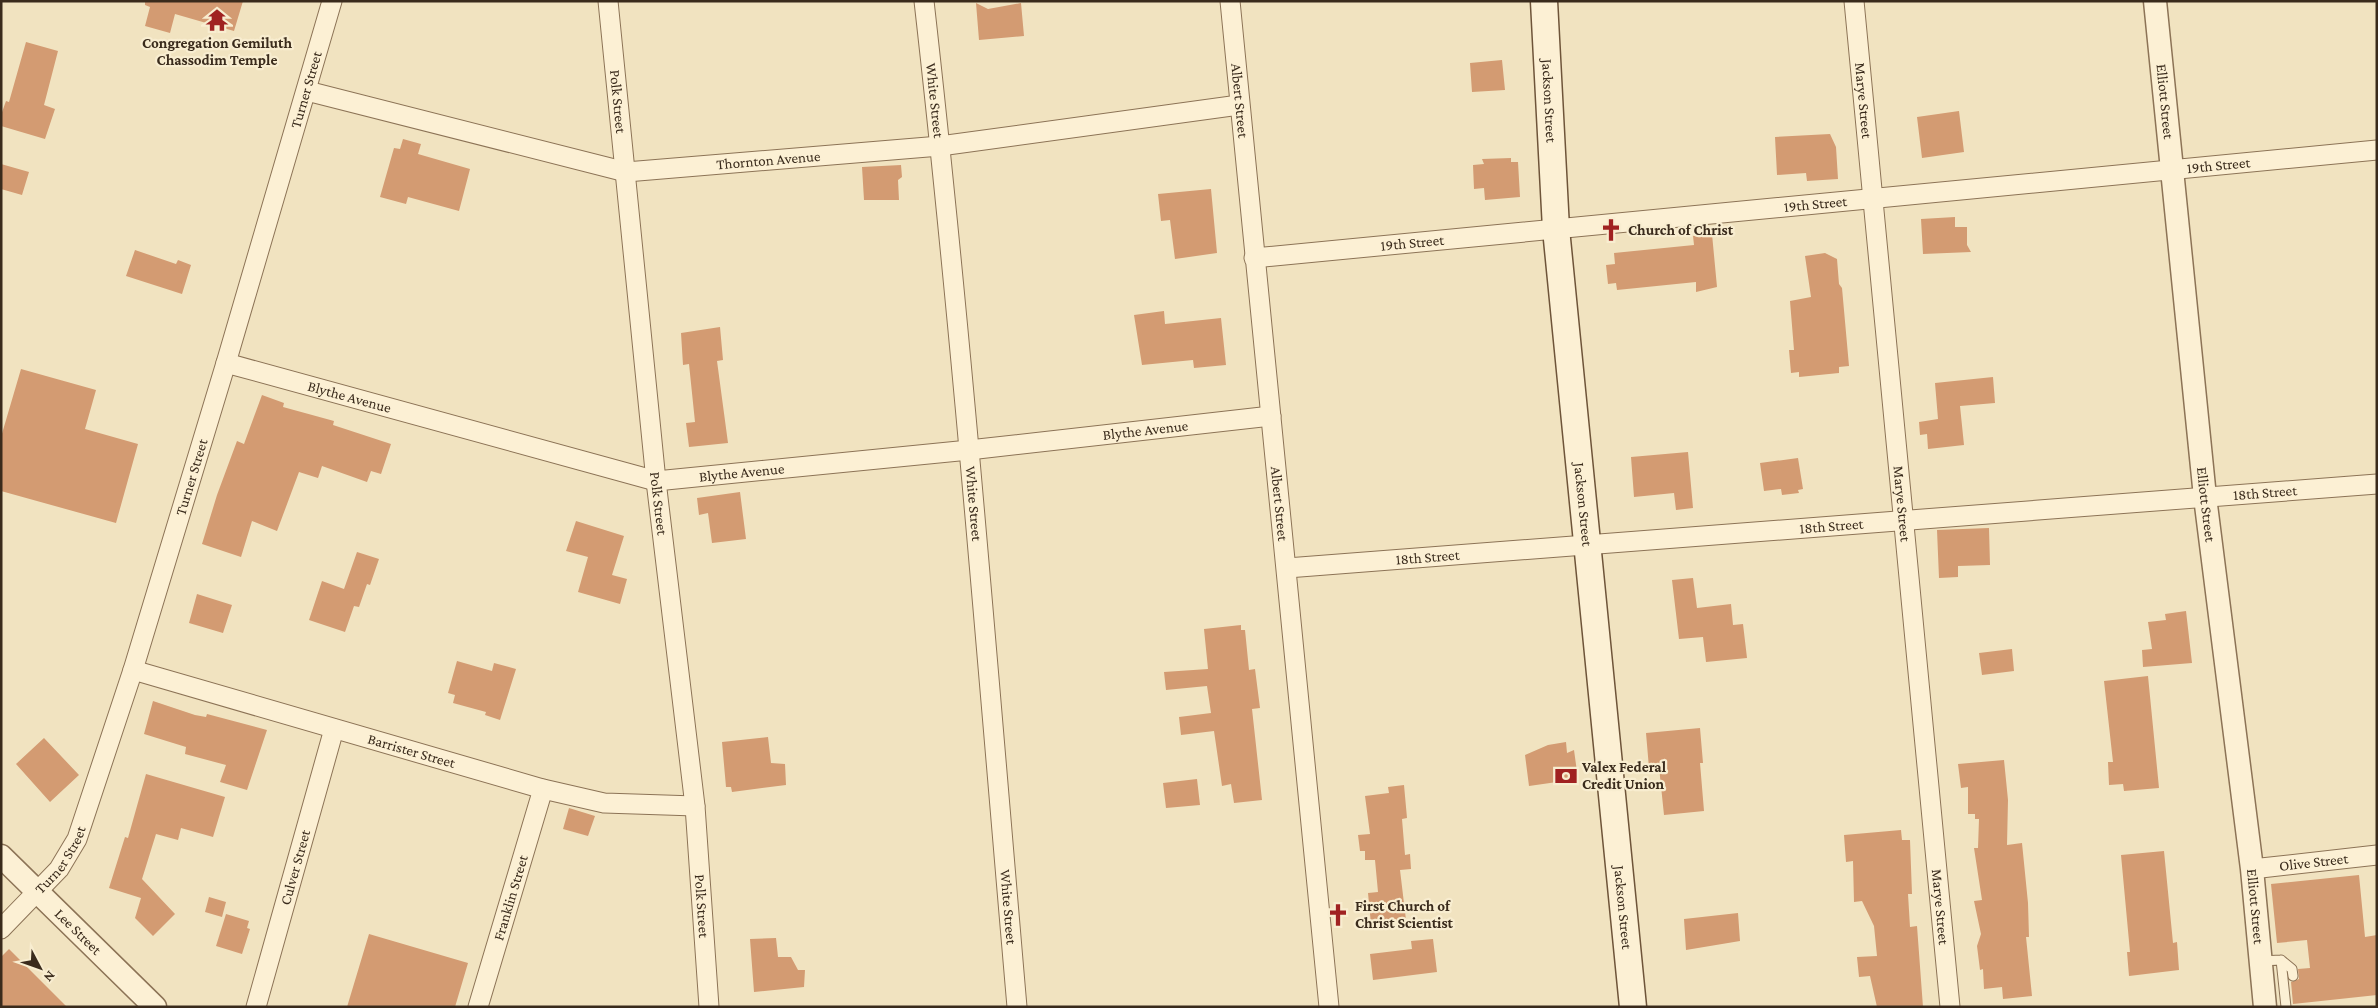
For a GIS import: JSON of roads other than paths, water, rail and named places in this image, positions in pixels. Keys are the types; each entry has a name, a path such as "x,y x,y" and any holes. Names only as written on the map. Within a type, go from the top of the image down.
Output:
{"main road":[{"name":"Jackson Street","path":"1544,1 1556,229 1633,1007"}],"street":[{"name":"Turner Street","path":"1,929 38,893 59,869 77,839 132,670 226,363 332,1"},
{"name":"Polk Street","path":"608,1 656,480 695,806 709,1007"},
{"name":"White Street","path":"924,1 969,450 1017,1007"},
{"name":"Albert Street","path":"1230,1 1254,258 1287,568 1328,1007"},
{"name":"Marye Street","path":"1854,1 1874,199 1902,520 1950,1007"},
{"name":"Elliott Street","path":"2155,1 2204,497 2252,868 2271,961 2265,1007"},
{"name":"Thornton Avenue","path":"306,91 626,172 940,146 1239,106"},
{"name":"19th Street","path":"1254,258 2377,150"},
{"name":"Blythe Avenue","path":"226,363 656,480 969,450 1271,416"},
{"name":"18th Street","path":"1287,568 2377,484"},
{"name":"Barrister Street","path":"132,670 543,789 604,803 695,806"},
{"name":"Culver Street","path":"256,1007 334,728"},
{"name":"Franklin Street","path":"478,1007 543,789"},
{"name":"Olive Street","path":"2252,868 2377,855"},
{"name":"Lee Street","path":"1,856 155,1007"}],"lane":[{"path":"2271,961 2292,969 2293,976"},
{"path":"2271,961 2286,1007"}],"place":[{"name":"Congregation Gemiluth Chassodim Temple","path":"217,20"},
{"name":"Church of Christ","path":"1611,230"},
{"name":"Valex Federal Credit Union","path":"1566,776"},
{"name":"First Church of Christ Scientist","path":"1338,915"}]}
